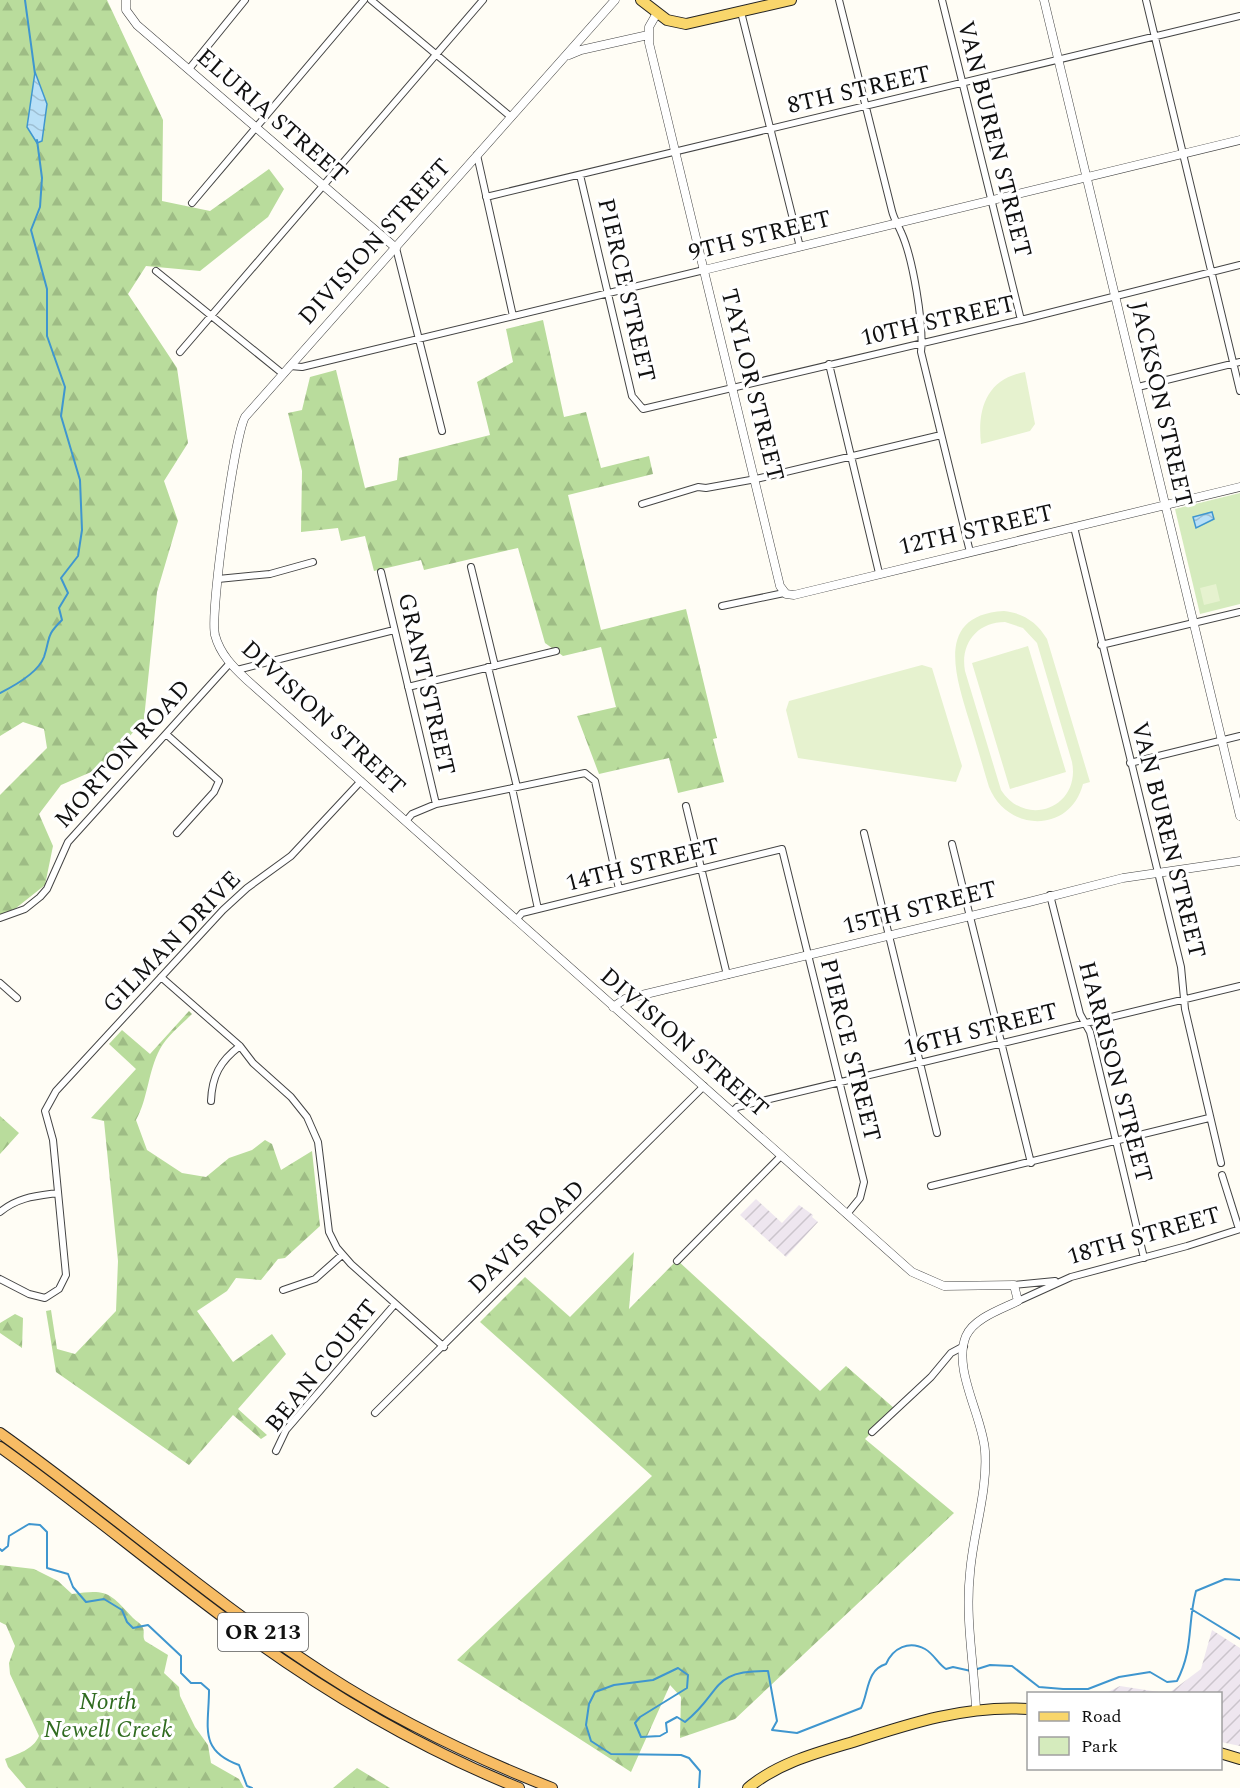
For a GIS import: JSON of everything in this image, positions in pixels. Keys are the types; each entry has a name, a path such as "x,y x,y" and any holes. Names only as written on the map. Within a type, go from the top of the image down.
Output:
{"highway":[{"name":"OR 213","path":"0,1433 213,1595 325,1675 452,1745 552,1788"},
{"name":"OR 213","path":"0,1447 212,1610 306,1676 406,1735 519,1788"}],"main road":[{"path":"641,0 673,22 686,24 791,0"},
{"path":"748,1788 781,1767 812,1755 932,1718 976,1709 1027,1709"},
{"path":"1222,1753 1240,1759"}],"street":[{"name":"ELURIA STREET","path":"126,0 126,10 137,25 396,248"},
{"path":"189,69 245,0"},
{"path":"192,203 364,0"},
{"path":"371,0 511,117"},
{"path":"180,352 483,0"},
{"name":"DIVISION STREET","path":"615,0 290,366 243,423 236,452 218,579 214,630 219,647 237,670 912,1272 944,1286"},
{"path":"839,0 912,278 924,333 921,352 970,552"},
{"name":"VAN BUREN STREET","path":"942,0 1021,320"},
{"name":"JACKSON STREET","path":"1044,0 1240,816"},
{"path":"1146,0 1211,272 1237,363 1240,390"},
{"path":"741,12 800,247"},
{"path":"562,60 581,50 648,35 657,13"},
{"name":"8TH STREET","path":"486,197 1240,16"},
{"name":"TAYLOR STREET","path":"648,35 784,593"},
{"name":"9TH STREET","path":"290,366 302,367 419,340 1240,140"},
{"path":"477,155 513,316"},
{"name":"PIERCE STREET","path":"580,175 632,396 643,409"},
{"path":"396,248 442,431"},
{"name":"10TH STREET","path":"643,409 1021,320 1240,265"},
{"path":"156,270 283,374"},
{"path":"1138,387 1237,363"},
{"path":"829,364 879,573"},
{"path":"642,504 698,487 706,488 756,479 941,435"},
{"name":"12TH STREET","path":"722,606 784,593 792,595 1240,487"},
{"name":"VAN BUREN STREET","path":"1074,527 1180,967 1184,999 1209,1118 1221,1163"},
{"path":"218,579 270,574 313,562"},
{"path":"471,567 538,909"},
{"name":"GRANT STREET","path":"381,572 436,804"},
{"path":"1101,645 1240,612"},
{"path":"237,670 394,630"},
{"path":"408,687 556,651"},
{"name":"MORTON ROAD","path":"0,918 25,909 40,897 47,889 68,842 230,663"},
{"path":"166,734 219,781 214,792 177,833"},
{"path":"1130,763 1240,736"},
{"path":"406,821 412,814 436,804 585,773 591,775 596,781 619,889"},
{"name":"GILMAN DRIVE","path":"58,1193 53,1140 45,1112 56,1091 234,899 296,852 361,781"},
{"path":"686,806 727,975"},
{"path":"864,832 937,1133"},
{"path":"952,844 1031,1162"},
{"name":"PIERCE STREET","path":"783,849 864,1190 847,1214"},
{"name":"14TH STREET","path":"516,920 522,913 783,849"},
{"name":"15TH STREET","path":"613,1007 625,999 891,936 1096,883 1240,861"},
{"name":"HARRISON STREET","path":"1050,895 1080,1014 1090,1032 1144,1258"},
{"path":"161,977 240,1046 253,1063 291,1097 315,1132 323,1174 325,1218 329,1232 342,1255 444,1347"},
{"path":"0,983 18,998"},
{"name":"16TH STREET","path":"733,1111 737,1107 1240,986"},
{"path":"211,1101 212,1084 218,1068 240,1046"},
{"name":"DAVIS ROAD","path":"375,1413 444,1347 494,1293 558,1234 704,1086"},
{"path":"931,1186 1117,1140 1171,1130 1209,1118"},
{"path":"677,1261 781,1156"},
{"path":"1222,1175 1239,1229"},
{"path":"0,1212 9,1204 27,1196 58,1193 66,1267 64,1282 59,1289 45,1298 37,1298 0,1279"},
{"name":"18TH STREET","path":"944,1286 1014,1285 1058,1281 1239,1229"},
{"path":"283,1290 315,1279 342,1255"},
{"name":"18TH STREET","path":"964,1346 966,1335 975,1324 1058,1281"},
{"path":"1014,1285 1018,1301"},
{"name":"BEAN COURT","path":"276,1451 286,1430 395,1304"},
{"path":"872,1432 931,1377 951,1353 964,1346 965,1373 982,1430 986,1454 968,1601 976,1709"}],"shaded area":[{"path":"756,1199 782,1223 799,1205 813,1215 812,1217 818,1222 786,1257 740,1215"},
{"path":"1212,1630 1240,1648 1240,1746 1222,1742 1222,1692 1170,1692 1201,1669"},
{"path":"1120,1686 1159,1692 1108,1692"}],"green space":[{"path":"0,0 107,0 163,120 162,201 210,211 269,169 284,189 268,217 200,271 146,266 128,294 177,368 188,443 164,481 178,521 157,592 144,719 105,766 61,785 39,814 53,846 45,885 6,916 0,916 0,795 47,748 44,729 23,722 0,736"},
{"path":"543,320 564,417 586,412 601,468 649,456 653,474 568,495 601,630 686,609 717,738 713,739 724,782 678,793 669,758 599,774 577,716 616,707 601,647 563,656 545,643 518,548 424,570 421,560 374,571 365,536 341,541 338,528 301,532 302,471 288,413 302,410 310,377 336,370 365,488 397,480 399,458 490,435 477,382 513,362 506,329"},
{"path":"1025,372 1035,424 1030,431 981,444 981,419 987,397 1002,381"},
{"path":"1240,493 1240,604 1200,614 1175,509"},
{"path":"1216,584 1220,601 1204,605 1200,588"},
{"path":"1004,611 1017,614 1034,623 1047,639 1090,782 1083,784 1076,800 1065,812 1052,819 1038,821 1023,819 1009,813 998,802 989,787 959,685 955,651 959,636 967,624 982,615","holes":["1005,622 1023,628 1037,643 1072,762 1073,778 1068,791 1060,801 1049,808 1037,810 1024,808 1012,802 1001,790 964,661 965,652 973,636 986,626"]},
{"path":"1028,646 1066,772 1010,789 972,663"},
{"path":"922,665 932,668 962,766 956,782 798,758 786,710 789,701"},
{"path":"189,1011 192,1014 160,1049 136,1120 147,1150 182,1173 206,1177 229,1158 252,1150 265,1140 272,1144 281,1170 312,1151 320,1226 285,1258 278,1259 261,1280 236,1278 227,1291 197,1311 233,1362 272,1334 286,1354 238,1409 267,1435 261,1439 233,1415 189,1465 56,1372 46,1311 51,1310 57,1349 75,1354 116,1311 118,1261 104,1121 91,1118 136,1069 109,1044 122,1030 150,1054"},
{"path":"0,1116 19,1133 0,1154"},
{"path":"634,1252 629,1309 677,1260 820,1391 846,1366 895,1409 865,1439 954,1513 735,1719 680,1738 681,1697 670,1685 631,1772 457,1660 652,1476 480,1322 525,1277 570,1317"},
{"path":"15,1314 23,1318 22,1348 0,1333 0,1323"},
{"name":"North Newell Creek","path":"0,1565 34,1569 58,1581 72,1594 93,1592 107,1594 140,1623 144,1630 145,1641 168,1655 164,1673 179,1687 180,1696 195,1727 208,1745 211,1763 239,1779 244,1788 26,1788 8,1767 5,1759 29,1748 39,1736 10,1674 9,1663 15,1646 6,1625 0,1622"},
{"path":"357,1768 390,1788 333,1788"}],"water":[{"path":"35,72 47,104 42,141 37,143 27,127"},
{"path":"1212,512 1214,519 1196,528 1193,517"}],"waterway":[{"path":"25,0 35,74"},
{"path":"0,693 31,674 41,663 49,637 62,620 59,608 68,593 61,578 78,556 82,530 80,480 61,416 65,387 47,336 47,289 31,230 40,207 42,178 37,140"},
{"path":"0,1549 2,1551 8,1546 9,1536 29,1524 40,1525 47,1532 47,1568 68,1574 73,1587 86,1602 104,1599 122,1610 127,1622 133,1628 148,1625 181,1656 181,1673 191,1683 201,1683 209,1690 208,1726 211,1744 226,1759 239,1765 247,1786 252,1788"},
{"path":"699,1788 700,1771 689,1758 681,1755 611,1754 591,1741 586,1725 589,1704 595,1692 614,1685 653,1680 678,1668 688,1675 687,1688 640,1717 635,1723 641,1737 660,1736 667,1732 666,1723 677,1717 685,1722 719,1685 735,1674 768,1671 777,1721 772,1730 797,1733 861,1708 871,1676 875,1671 886,1664 897,1650 913,1645 925,1649 946,1669 953,1667 971,1671 990,1665 1012,1666 1039,1687 1088,1689 1119,1677 1150,1672 1167,1682 1177,1681 1186,1658 1196,1591 1225,1579 1240,1580"},
{"path":"1191,1609 1240,1639"}]}
